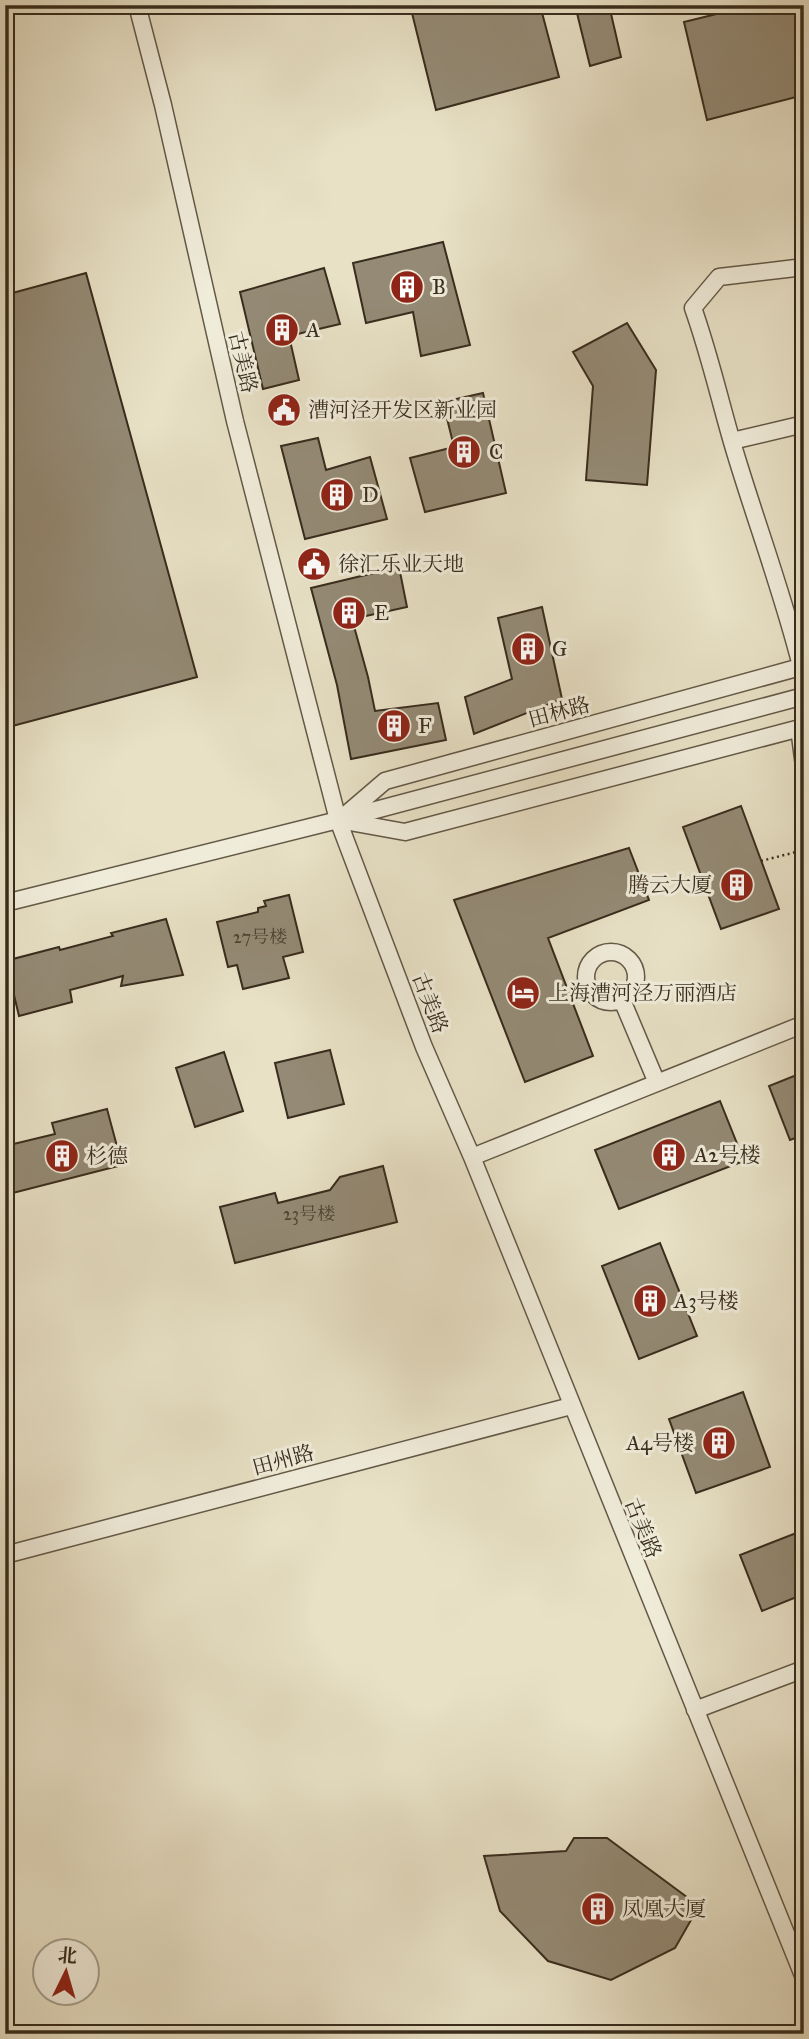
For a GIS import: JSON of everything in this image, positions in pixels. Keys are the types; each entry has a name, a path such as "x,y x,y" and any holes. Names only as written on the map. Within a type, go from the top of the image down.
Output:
{"street":[{"name":"古美路","path":"137,5 163,105 238,434 338,820 424,1047 472,1157 804,1978"},
{"path":"803,666 732,441 710,354 694,308 719,277 804,267"},
{"path":"732,441 804,424"},
{"name":"田林路","path":"338,820 385,781 803,666"},
{"name":"田林路","path":"5,903 338,820 804,696"},
{"name":"田林路","path":"338,820 405,832 801,728"},
{"path":"801,728 804,766"},
{"path":"622,1000 657,1083"},
{"path":"472,1157 804,1024"},
{"name":"田州路","path":"5,1555 571,1406"},
{"path":"695,1710 804,1669"}],"path":[{"path":"761,861 804,850"}],"building":[{"path":"410,5 540,5 559,77 436,110"},
{"path":"575,5 609,5 621,57 590,66"},
{"path":"753,5 804,5 804,95 707,120 684,22"},
{"name":"B","path":"443,242 470,345 421,356 413,312 366,323 353,263"},
{"name":"A","path":"324,268 340,324 289,336 299,380 263,389 240,292"},
{"path":"86,273 197,677 5,728 5,295"},
{"path":"627,323 656,370 647,485 586,480 593,386 573,352"},
{"name":"C","path":"483,393 506,493 425,512 410,458 454,447 443,402"},
{"name":"D","path":"318,438 326,470 370,457 387,519 305,539 281,446"},
{"path":"399,567 407,607 352,619 375,711 438,703 446,740 351,759 337,685 311,588"},
{"name":"G","path":"542,607 562,699 474,734 465,697 512,679 498,618"},
{"name":"腾云大厦","path":"741,806 779,909 721,929 683,827"},
{"name":"上海漕河泾万丽酒店","path":"629,848 649,900 548,938 593,1056 525,1082 454,900"},
{"path":"289,895 303,952 283,957 289,978 243,989 237,965 228,967 217,922 258,912 258,908 266,906 264,901"},
{"path":"166,919 183,975 121,986 123,976 70,990 72,1002 19,1016 7,966 13,959 59,947 60,950"},
{"path":"330,1050 344,1104 288,1118 275,1063"},
{"path":"224,1052 243,1111 195,1127 176,1068"},
{"path":"804,1072 804,1135 790,1140 769,1086"},
{"name":"A2号楼","path":"720,1101 744,1161 619,1209 595,1150"},
{"name":"杉德","path":"107,1109 122,1165 5,1195 5,1146 55,1134 52,1123"},
{"path":"383,1166 397,1222 235,1263 220,1207 275,1193 278,1203 330,1190 340,1177"},
{"name":"A3号楼","path":"660,1243 697,1336 639,1359 602,1266"},
{"name":"A4号楼","path":"743,1392 770,1467 696,1493 669,1419"},
{"path":"804,1530 804,1594 762,1611 740,1555"},
{"name":"凤凰大厦","path":"574,1838 607,1838 699,1906 675,1948 611,1980 548,1961 500,1911 484,1856 566,1851"}],"place":[{"name":"B","path":"407,287"},
{"name":"A","path":"282,330"},
{"name":"漕河泾开发区新业园","path":"284,410"},
{"name":"C","path":"464,452"},
{"name":"D","path":"337,495"},
{"name":"徐汇乐业天地","path":"314,564"},
{"name":"E","path":"349,613"},
{"name":"G","path":"528,649"},
{"name":"F","path":"394,726"},
{"name":"腾云大厦","path":"737,885"},
{"name":"上海漕河泾万丽酒店","path":"523,993"},
{"name":"A2号楼","path":"669,1155"},
{"name":"杉德","path":"62,1156"},
{"name":"A3号楼","path":"650,1301"},
{"name":"A4号楼","path":"719,1443"},
{"name":"凤凰大厦","path":"598,1909"}]}
